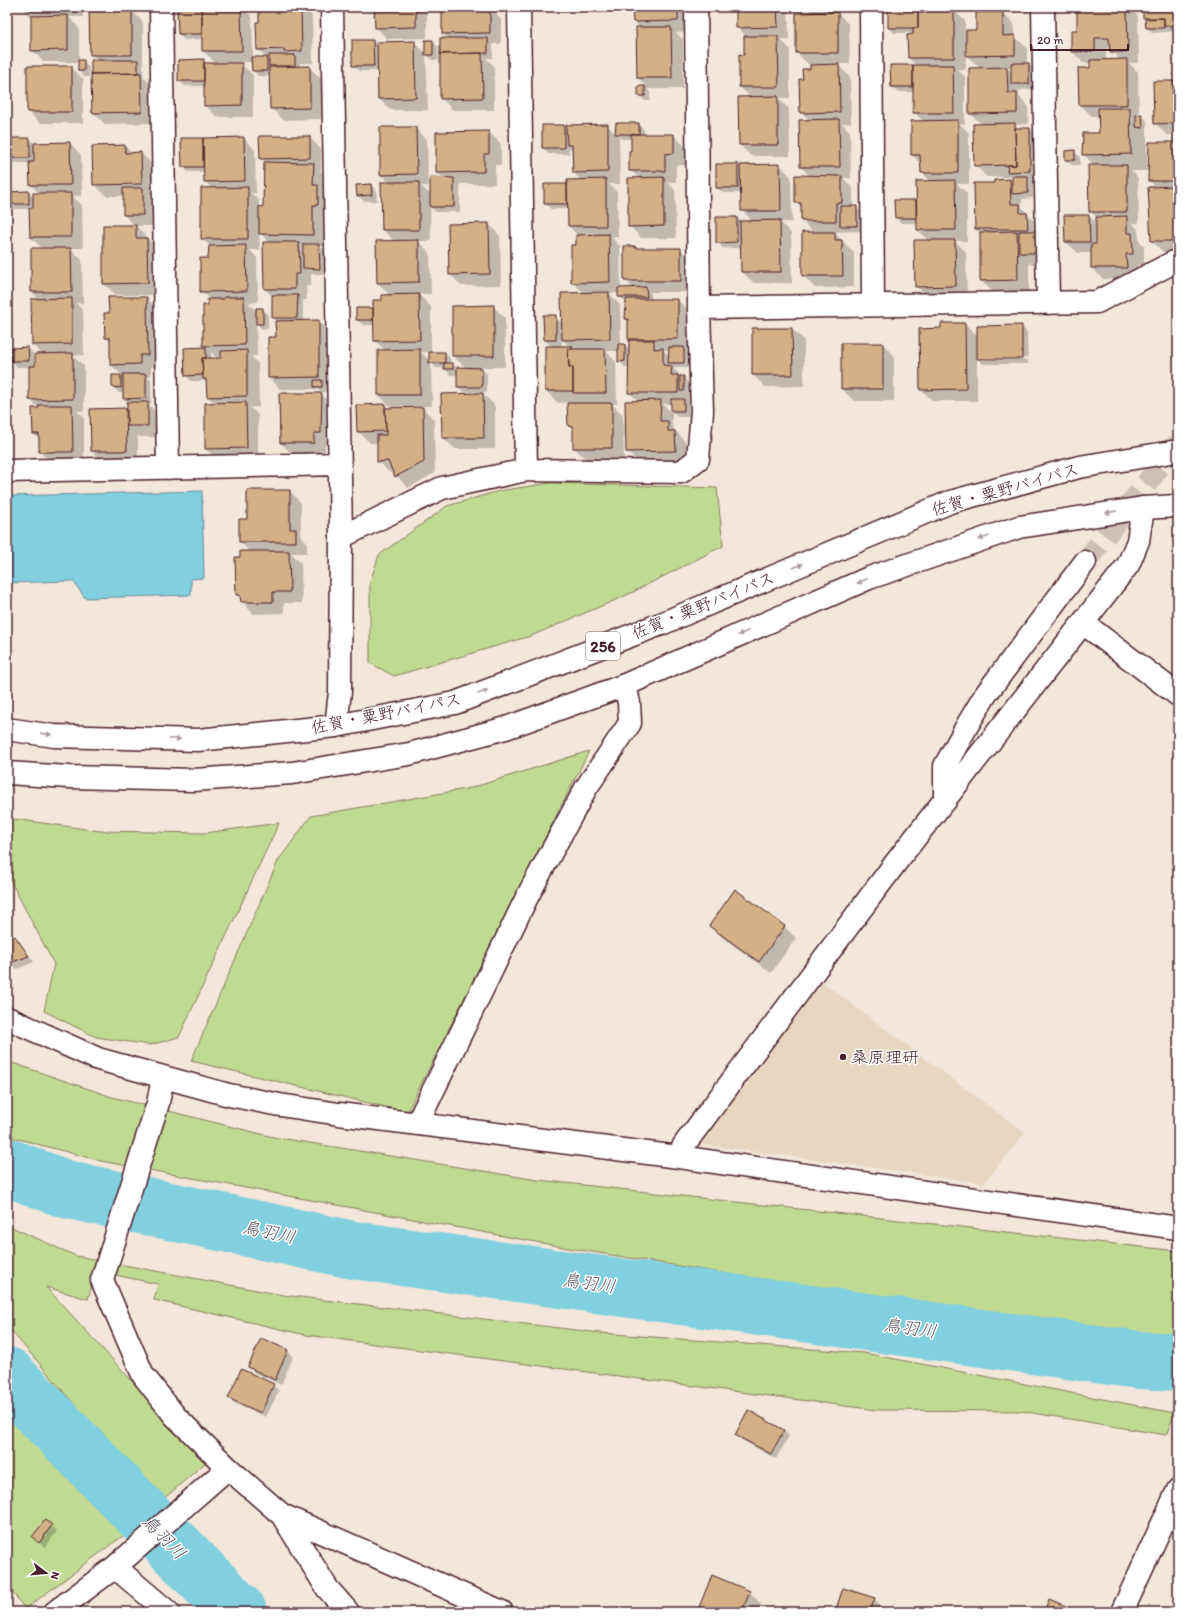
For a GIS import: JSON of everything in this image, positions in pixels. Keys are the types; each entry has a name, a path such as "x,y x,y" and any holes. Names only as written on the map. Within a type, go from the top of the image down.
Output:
{"main road":[{"path":"161,7 168,468"},
{"path":"332,7 341,537 340,692 336,726"},
{"path":"519,7 526,470"},
{"path":"341,537 442,488 526,470 681,472 698,459 702,411 699,308 696,7"},
{"path":"870,7 873,305"},
{"path":"1043,7 1048,303"},
{"path":"699,308 1098,302 1178,260"},
{"name":"佐賀・粟野バイパス","path":"7,729 54,736 198,740 336,726 455,703 660,624 950,502 1079,467 1178,451"},
{"path":"7,471 340,464"},
{"name":"256","path":"7,773 69,777 194,780 292,773 409,754 498,730 625,685 868,578 1019,527 1143,508 1178,506"},
{"path":"678,1157 684,1145 897,861 1128,565 1138,541 1143,508"},
{"path":"945,800 945,766 968,724 986,694 1085,562"},
{"path":"1084,623 1178,695"},
{"path":"417,1124 527,897 586,788 630,723 630,703 625,685"},
{"path":"7,1018 98,1059 229,1096 339,1114 678,1157 1178,1228"},
{"path":"163,1077 158,1103 102,1280 142,1376 175,1416 228,1468 282,1515 502,1612"},
{"path":"55,1612 115,1568 228,1468"},
{"path":"1122,1612 1178,1490"},
{"path":"282,1515 327,1588 348,1612"},
{"path":"115,1568 168,1612"}],"shaded area":[{"name":"桑原理研","path":"821,981 1025,1133 984,1183 698,1144"}],"green space":[{"path":"550,483 717,488 723,546 625,596 531,636 394,676 370,663 370,582 379,555 447,506 499,491"},
{"path":"589,751 407,1112 191,1061 278,861 311,816 471,788"},
{"path":"7,818 100,831 205,833 279,823 179,1037 150,1045 96,1037 44,1011 54,964 7,874"},
{"path":"7,1061 112,1097 273,1137 538,1180 1178,1251 1178,1340 1148,1342 568,1248 101,1161 7,1136"},
{"path":"7,1225 76,1256 283,1295 601,1333 864,1353 1175,1413 1166,1435 1021,1411 876,1410 306,1335 154,1300 158,1284 96,1271 88,1299 46,1287 206,1462 159,1503 7,1326"},
{"path":"7,1367 140,1523 25,1609 7,1585"}],"water":[{"path":"202,491 204,578 191,579 191,595 85,598 73,581 7,583 7,496"}],"building":[{"path":"202,7 241,7 242,51 202,51"},
{"path":"259,7 301,7 302,51 284,52 284,49 257,50 256,22 259,22"},
{"path":"374,7 416,7 416,27 375,28"},
{"path":"442,7 490,7 490,33 442,34"},
{"path":"632,7 678,7 678,21 633,22"},
{"path":"736,7 777,7 778,27 736,28"},
{"path":"888,7 918,7 918,28 888,28"},
{"path":"1077,7 1127,7 1128,52 1110,52 1109,38 1095,38 1095,51 1071,52 1071,30 1077,30"},
{"path":"1143,7 1178,7 1176,26 1164,26 1164,18 1143,18"},
{"path":"177,8 202,8 202,34 178,34"},
{"path":"954,8 954,58 908,58 907,35 913,34 913,28 918,28 918,13 924,13 924,9"},
{"path":"132,9 132,55 90,55 89,10"},
{"path":"838,12 838,53 796,53 796,13"},
{"path":"976,12 1003,12 1003,36 1015,35 1015,55 966,56 966,30 976,30"},
{"path":"68,15 68,50 31,51 31,16"},
{"path":"1164,18 1164,28 1146,28 1145,19"},
{"path":"636,27 671,27 672,78 637,78"},
{"path":"744,36 778,36 779,87 739,87 739,54 744,55"},
{"path":"440,38 488,38 488,53 440,54"},
{"path":"352,40 373,40 374,66 352,66"},
{"path":"425,40 433,40 433,55 425,55"},
{"path":"415,41 416,98 378,99 377,42"},
{"path":"482,53 483,98 440,99 440,54"},
{"path":"269,55 295,55 295,66 269,66"},
{"path":"251,57 267,57 267,71 252,71"},
{"path":"204,59 204,81 178,81 178,60"},
{"path":"1127,59 1127,105 1079,105 1078,68 1090,68 1090,60"},
{"path":"78,60 84,60 84,71 78,71"},
{"path":"91,60 138,60 138,73 91,74"},
{"path":"204,63 242,63 242,105 204,106"},
{"path":"1011,63 1029,63 1029,84 1011,84"},
{"path":"839,64 840,112 800,113 799,79 803,79 802,69 810,69 810,65"},
{"path":"890,65 913,65 913,87 891,87"},
{"path":"913,65 953,65 954,113 913,113"},
{"path":"27,66 72,66 72,112 27,112"},
{"path":"310,66 310,108 270,109 269,67"},
{"path":"1007,67 1008,93 1017,93 1017,113 969,114 969,68"},
{"path":"141,73 142,112 92,113 91,74"},
{"path":"1153,81 1178,81 1178,123 1154,124"},
{"path":"638,86 645,86 645,96 638,96"},
{"path":"778,96 778,145 739,145 738,97"},
{"path":"1098,108 1130,108 1131,154 1082,155 1083,133 1099,133"},
{"path":"1142,114 1143,128 1136,127 1136,115"},
{"path":"839,119 840,167 800,167 799,120"},
{"path":"958,120 958,173 921,173 920,155 911,155 911,121"},
{"path":"616,123 639,123 639,134 615,134"},
{"path":"1015,123 1016,165 974,166 973,124"},
{"path":"608,124 608,172 573,173 572,145 567,145 566,125"},
{"path":"542,125 564,125 564,148 542,148"},
{"path":"380,127 416,127 417,174 380,175"},
{"path":"1015,128 1030,128 1030,171 1007,172 1008,165 1016,165"},
{"path":"489,131 489,154 484,154 484,172 436,173 436,132"},
{"path":"631,134 674,134 674,153 665,154 665,171 629,171"},
{"path":"259,136 310,136 310,158 260,159"},
{"path":"244,137 245,181 204,182 203,138"},
{"path":"8,138 30,138 30,158 7,158"},
{"path":"181,138 203,138 203,167 182,167"},
{"path":"70,142 71,185 30,185 29,162 34,162 34,143"},
{"path":"1149,142 1178,142 1178,181 1148,181"},
{"path":"125,145 125,153 141,152 142,184 93,185 92,146"},
{"path":"1075,150 1075,160 1065,160 1065,151"},
{"path":"264,162 314,163 313,185 318,185 318,205 313,205 313,235 259,234 259,206 263,207"},
{"path":"716,164 738,164 738,188 716,188"},
{"path":"780,164 781,211 741,211 740,165"},
{"path":"1088,165 1127,165 1127,212 1089,212"},
{"path":"795,175 842,176 842,203 836,203 836,221 801,221 801,203 795,203"},
{"path":"1012,176 1028,176 1028,193 1012,194"},
{"path":"430,177 454,178 454,207 430,207"},
{"path":"664,177 664,226 628,227 628,178"},
{"path":"606,179 606,226 568,226 567,180"},
{"path":"1010,179 1011,204 1020,204 1020,213 1027,213 1028,229 975,229 974,183 994,183 994,180"},
{"path":"955,180 956,230 917,230 916,181"},
{"path":"381,182 419,182 419,230 382,230"},
{"path":"371,184 372,195 357,196 356,185"},
{"path":"544,184 567,184 567,204 544,204"},
{"path":"1178,186 1178,241 1151,241 1148,187"},
{"path":"248,187 248,239 201,239 201,188"},
{"path":"123,188 143,188 143,215 123,215"},
{"path":"29,191 29,204 8,204 8,192"},
{"path":"33,193 71,193 71,237 30,237 29,208 33,208"},
{"path":"894,200 916,200 916,218 895,218"},
{"path":"840,206 857,206 857,226 840,226"},
{"path":"1064,215 1089,215 1090,242 1065,242"},
{"path":"1127,216 1127,233 1132,233 1133,254 1126,254 1127,268 1091,268 1091,244 1096,244 1096,217"},
{"path":"716,217 737,217 737,242 716,243"},
{"path":"780,220 781,272 741,272 740,221"},
{"path":"489,223 490,274 449,275 448,224"},
{"path":"103,225 136,225 136,238 147,238 148,283 103,284"},
{"path":"1017,231 1018,280 980,281 980,232"},
{"path":"1019,231 1039,231 1039,253 1019,253"},
{"path":"802,232 835,232 835,240 842,240 843,276 802,276"},
{"path":"609,234 610,282 571,283 571,245 576,245 576,235"},
{"path":"419,240 419,282 377,283 376,241"},
{"path":"914,240 955,240 956,286 915,287"},
{"path":"263,242 299,242 300,274 295,274 295,289 264,289"},
{"path":"303,244 319,244 320,269 303,268"},
{"path":"246,245 247,291 200,292 200,258 208,258 209,246"},
{"path":"624,246 635,246 635,248 681,248 681,281 624,281"},
{"path":"31,248 71,248 72,292 31,292"},
{"path":"646,287 647,297 618,297 618,288"},
{"path":"609,292 610,339 562,340 561,293"},
{"path":"419,294 420,340 374,341 373,300 382,300 382,295"},
{"path":"272,295 298,295 297,318 272,318"},
{"path":"108,297 147,297 148,355 140,355 140,364 110,365 110,338 105,338 104,313 109,313"},
{"path":"224,297 244,297 245,345 203,346 203,305 208,305 207,299 224,299"},
{"path":"72,298 72,344 32,345 31,299"},
{"path":"626,299 678,299 678,339 628,339 628,319 625,319"},
{"path":"494,305 494,356 452,356 452,306"},
{"path":"256,308 263,308 263,324 256,324"},
{"path":"356,308 373,308 373,320 356,320"},
{"path":"543,315 556,315 556,340 544,340"},
{"path":"319,320 319,377 268,378 268,337 276,337 275,321"},
{"path":"941,323 965,323 966,389 920,390 919,329 941,328"},
{"path":"1022,325 1022,359 977,359 977,326"},
{"path":"752,328 792,328 793,375 752,375"},
{"path":"629,340 654,340 654,349 663,348 663,365 672,366 671,375 678,375 678,393 628,393"},
{"path":"841,343 883,343 883,389 841,389"},
{"path":"618,344 625,344 625,361 618,362"},
{"path":"545,346 573,346 572,349 568,349 569,367 573,367 573,391 545,391"},
{"path":"28,347 29,361 11,361 11,348"},
{"path":"206,347 206,358 202,358 203,375 185,376 184,348"},
{"path":"669,347 684,347 684,363 668,363"},
{"path":"420,349 420,395 378,395 378,350"},
{"path":"568,349 605,349 606,393 573,393 573,367 569,367"},
{"path":"247,350 247,396 207,397 206,379 203,379 202,358 221,358 221,351"},
{"path":"429,352 445,352 445,363 429,363"},
{"path":"73,353 73,399 29,400 29,366 35,366 35,354"},
{"path":"444,363 453,363 453,369 444,369"},
{"path":"457,367 482,368 482,387 457,387"},
{"path":"123,374 146,374 146,398 123,399"},
{"path":"112,375 121,375 121,388 112,387"},
{"path":"680,376 684,376 684,391 680,391"},
{"path":"314,380 322,380 322,387 314,387"},
{"path":"279,393 322,393 321,433 314,433 314,443 280,443"},
{"path":"483,393 484,438 442,438 441,394"},
{"path":"671,399 684,399 684,411 671,411"},
{"path":"661,400 660,421 668,421 668,431 675,431 676,451 626,452 625,401"},
{"path":"127,402 148,402 148,426 127,426"},
{"path":"246,402 247,448 205,449 205,403"},
{"path":"567,403 612,403 612,448 573,448 573,427 568,426"},
{"path":"385,404 386,431 357,432 356,405"},
{"path":"39,405 72,405 73,452 39,452 39,434 33,434 32,408 39,408"},
{"path":"423,407 424,462 395,477 388,461 377,462 377,435 386,435 385,408"},
{"path":"126,408 127,451 91,451 90,409"},
{"path":"247,490 290,490 290,529 296,529 296,542 239,542 239,519 247,519"},
{"path":"240,551 289,551 290,592 273,592 273,602 241,602 240,595 236,595 235,557 240,557"},
{"path":"735,889 785,926 759,962 709,926"},
{"path":"15,936 29,956 10,963 7,957 7,939"},
{"path":"261,1338 288,1350 275,1380 248,1367"},
{"path":"241,1369 274,1384 261,1413 228,1398"},
{"path":"748,1410 784,1430 771,1454 735,1435"},
{"path":"45,1520 52,1525 39,1543 32,1537"},
{"path":"712,1575 750,1591 742,1612 697,1612"},
{"path":"843,1588 875,1598 870,1612 835,1612"},
{"path":"1049,1599 1080,1612 1044,1612"}],"waterway":[{"name":"鳥羽川","path":"7,1167 65,1189 353,1250 1139,1360 1178,1362"},
{"name":"鳥羽川","path":"7,1376 238,1612"}],"tunnel":[{"path":"1085,562 1178,443"}],"place":[{"name":"桑原理研","path":"843,1057"}]}
